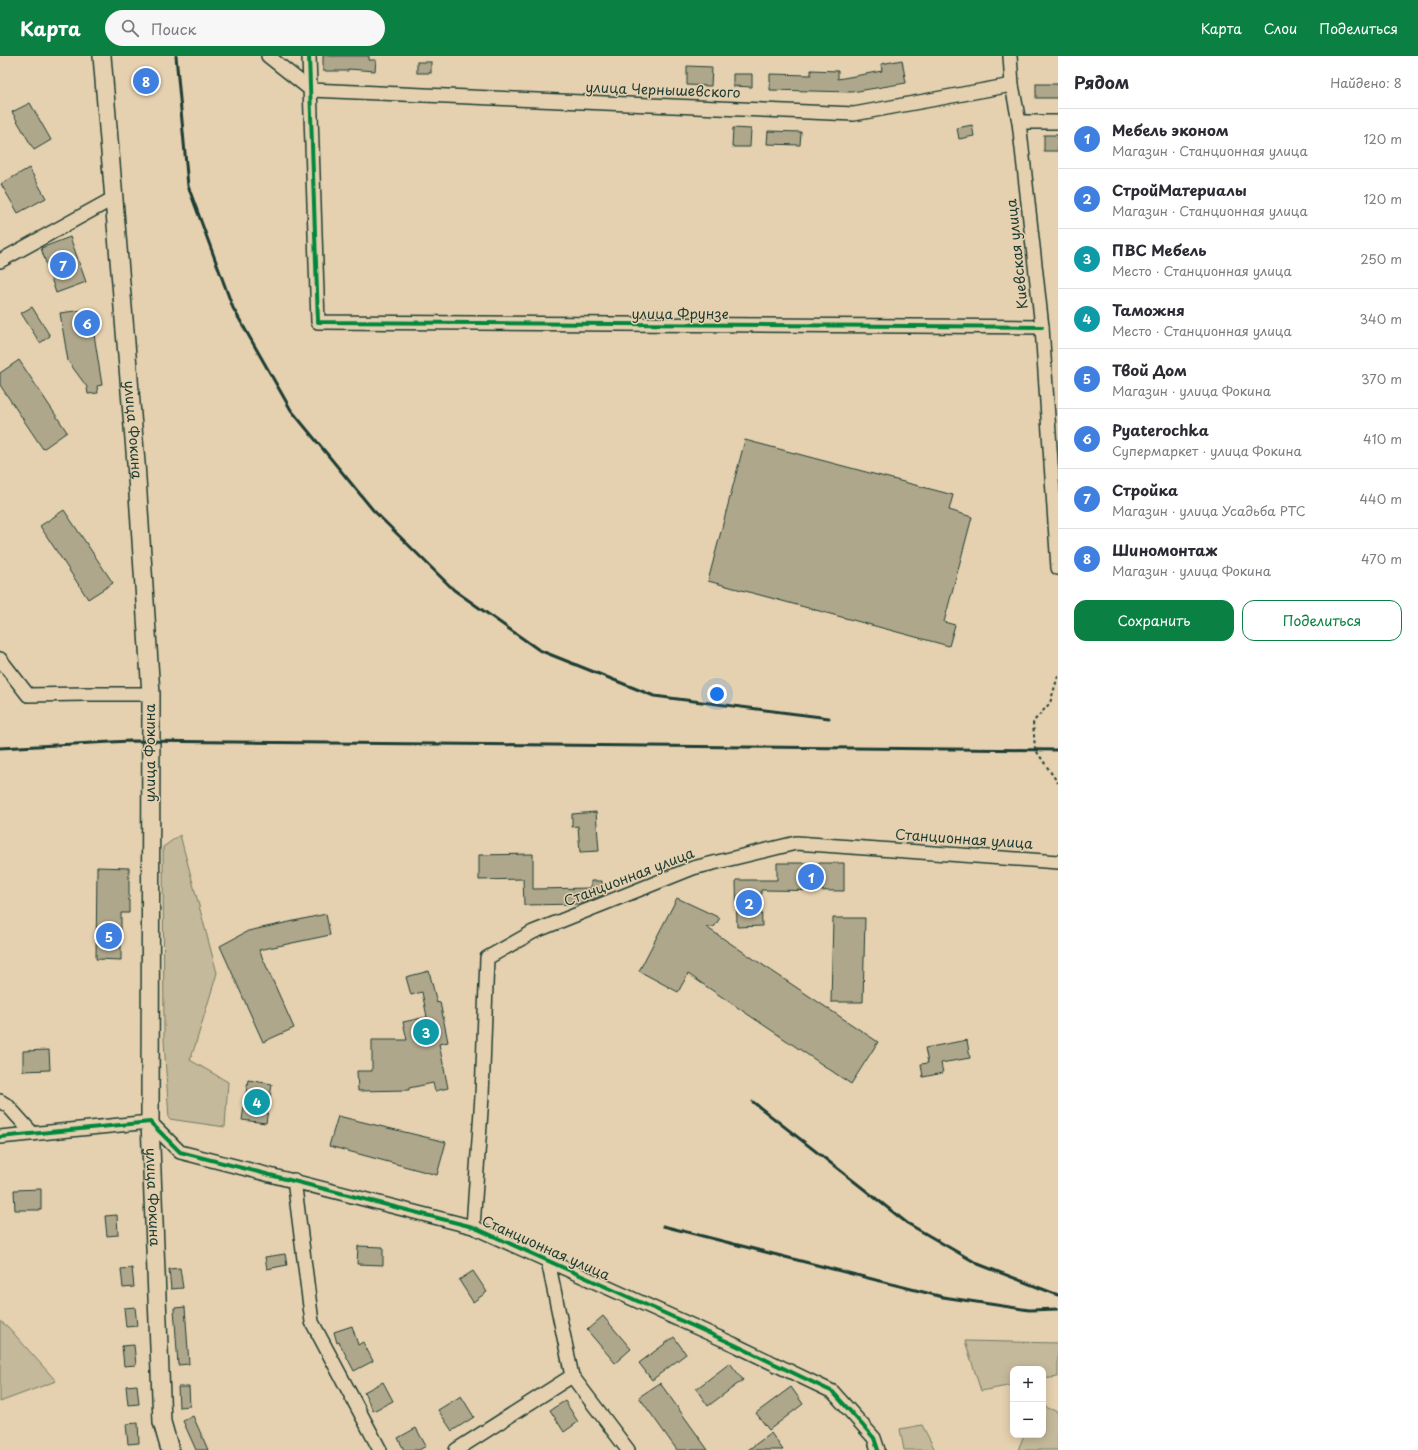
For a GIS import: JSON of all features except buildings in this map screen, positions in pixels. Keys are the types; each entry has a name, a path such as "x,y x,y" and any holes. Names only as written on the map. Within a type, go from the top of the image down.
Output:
{"main road":[{"name":"улица Фокина","path":"102,56 136,463 151,694 150,1122 162,1422 170,1450"}],"street":[{"path":"268,56 311,90"},
{"path":"309,56 311,90"},
{"name":"Киевская улица","path":"1010,56 1012,85 1019,122 1042,327 1058,568"},
{"name":"улица Чернышевского","path":"311,90 854,114 1012,85"},
{"name":"улица Фрунзе","path":"311,90 318,322 1042,327"},
{"path":"1019,122 1058,122"},
{"path":"0,261 114,198"},
{"path":"0,659 28,695 151,694"},
{"name":"Станционная улица","path":"473,1227 482,1096 487,958 533,932 693,868 796,843 1058,862"},
{"path":"0,1101 8,1106 32,1134"},
{"path":"0,1137 150,1122"},
{"name":"Станционная улица","path":"150,1122 180,1152 473,1227 733,1344 833,1392 874,1438 878,1450"},
{"path":"294,1180 312,1322 380,1450"},
{"name":"Станционная улица","path":"548,1261 572,1376 628,1450"},
{"path":"456,1450 572,1376"}],"path":[{"path":"1058,676 1050,703 1032,722 1034,749 1058,783"}],"shaded area":[{"path":"180,835 217,973 190,1060 228,1082 225,1127 169,1119 164,1041 163,847"},
{"path":"0,1321 8,1327 56,1381 0,1402"},
{"path":"965,1341 1058,1343 1058,1377 1046,1379 1046,1366 1010,1366 1010,1386 981,1391"},
{"path":"1046,1407 1058,1412 1058,1450 1018,1450 1023,1438 1046,1438"},
{"path":"922,1425 935,1450 904,1450 900,1429"}],"railway":[{"path":"176,56 188,186 233,308 291,410 373,510 454,590 539,650 654,696 829,718"},
{"path":"0,748 130,741 1058,750"},
{"path":"753,1102 907,1223 978,1264 1058,1295"},
{"path":"663,1226 943,1297 1029,1310 1058,1309"}],"cycle path":[{"path":"309,56 318,322 1042,327"},
{"path":"0,1137 150,1122 180,1152 473,1227 733,1344 833,1392 874,1438 878,1450"}],"place":[{"name":"Шиномонтаж","path":"146,81"},
{"name":"Стройка","path":"63,265"},
{"name":"Pyaterochka","path":"87,323"},
{"name":"Мебель эконом","path":"811,877"},
{"name":"СтройМатериалы","path":"749,903"},
{"name":"Твой Дом","path":"109,936"},
{"name":"ПВС Мебель","path":"426,1032"},
{"name":"Таможня","path":"257,1102"}]}
